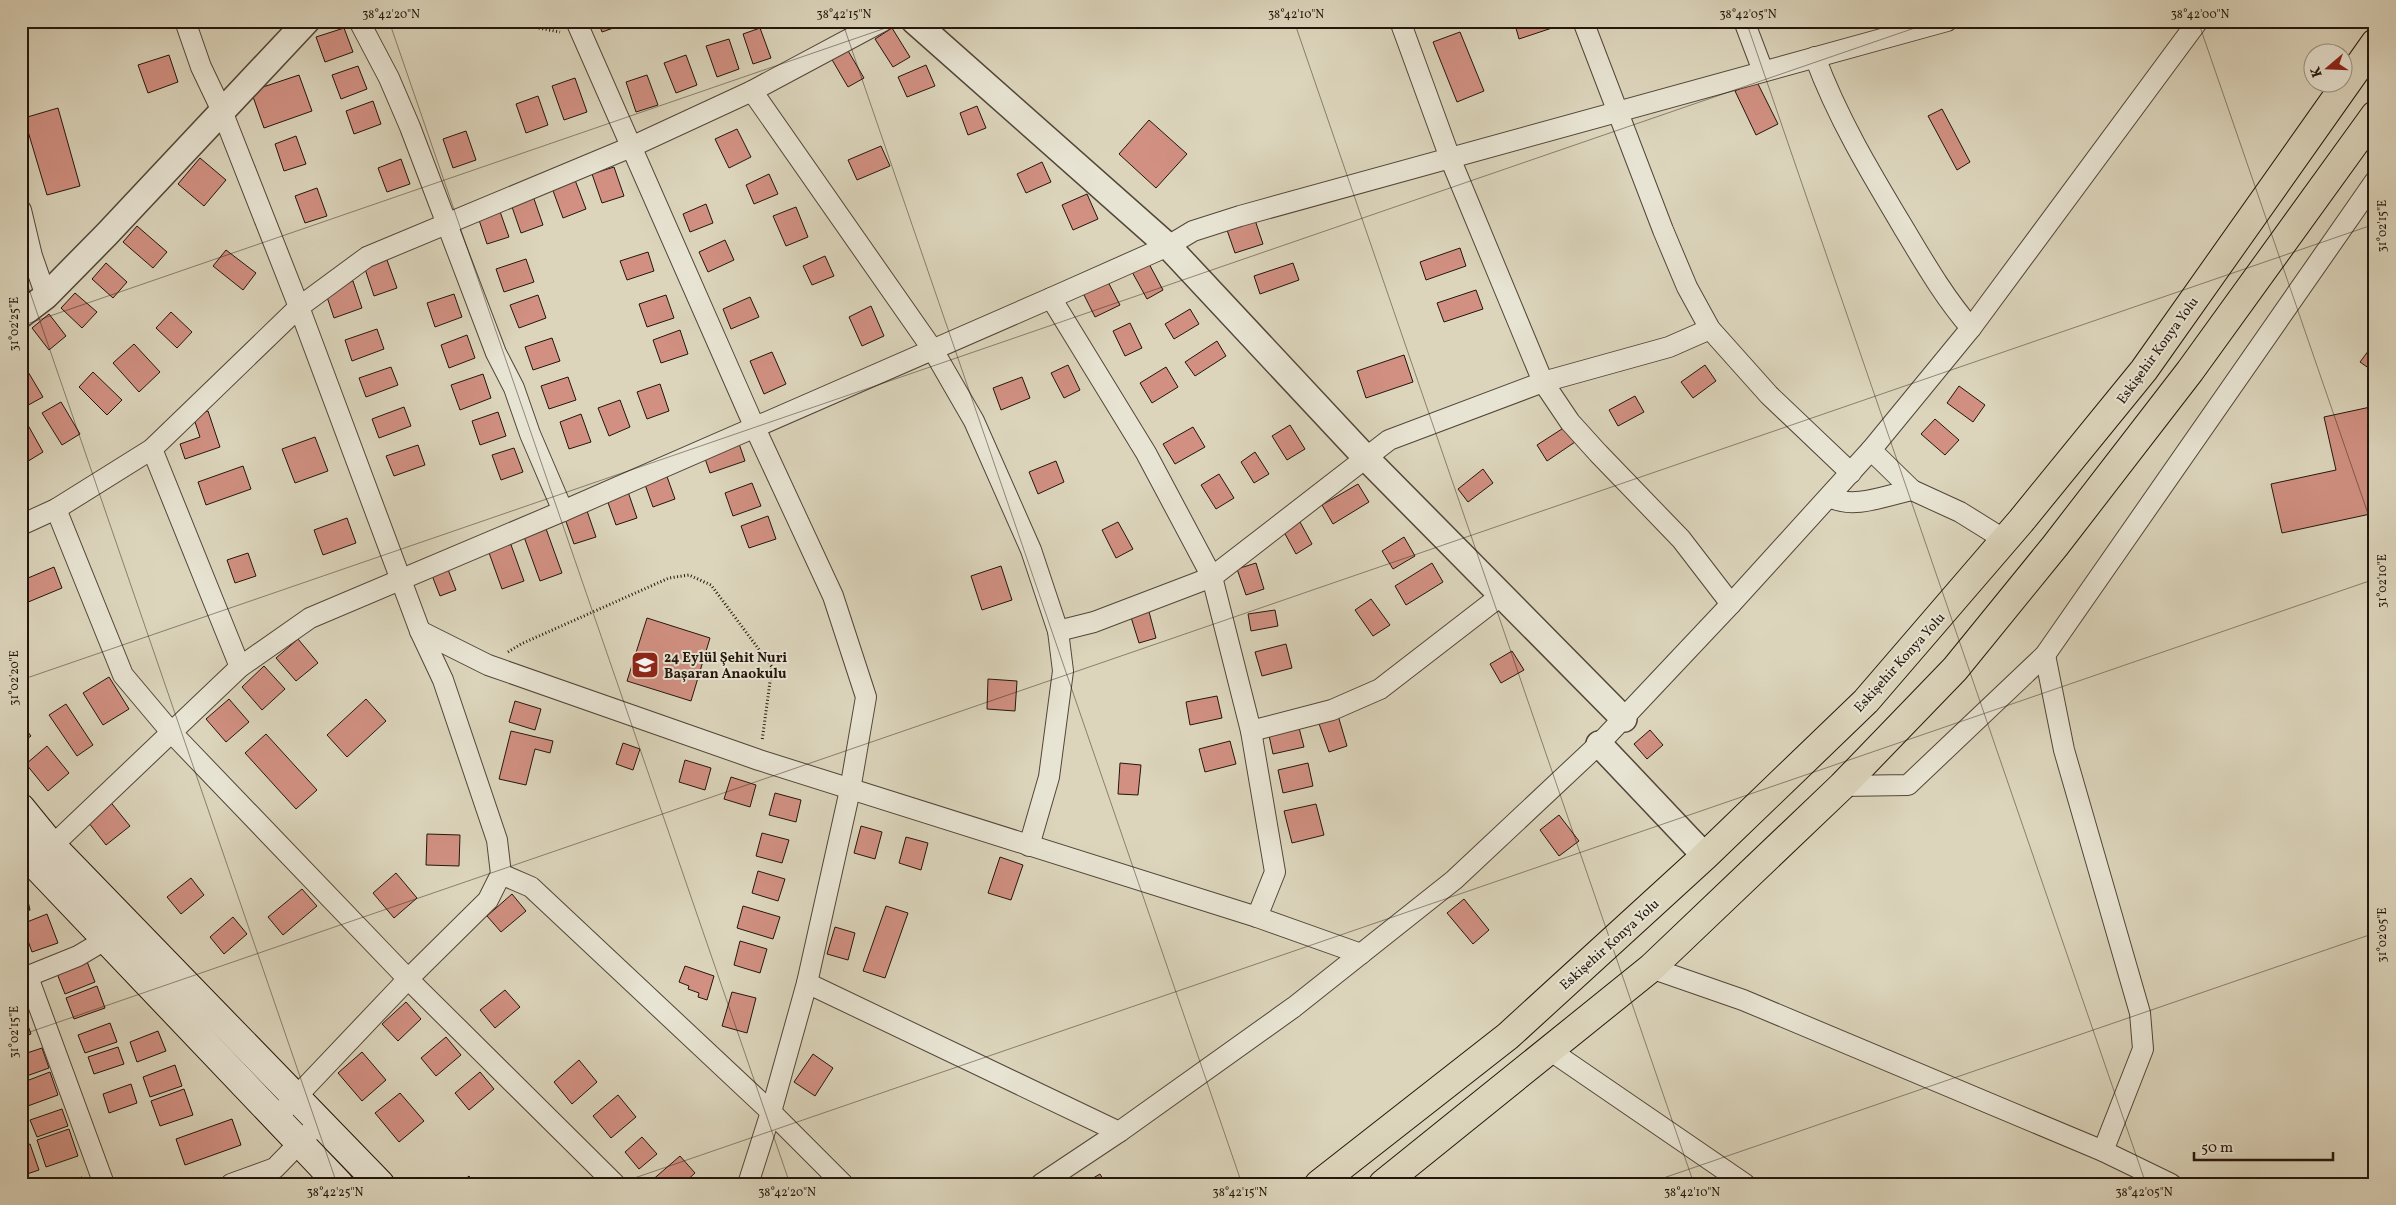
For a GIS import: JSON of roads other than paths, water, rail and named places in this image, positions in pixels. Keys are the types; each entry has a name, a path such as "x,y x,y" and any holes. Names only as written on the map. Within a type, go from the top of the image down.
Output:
{"highway":[{"name":"Eskişehir Konya Yolu","path":"1319,1184 1508,1036 1705,856 1866,701 2005,540 2144,370 2375,43"},
{"path":"1383,1184 1548,1049 1651,968 1842,786 1955,669 2055,546 2190,371 2375,115"}],"main road":[{"path":"21,808 31,855 105,940 277,1117 339,1184"},
{"path":"31,855 297,1097 380,1184"}],"street":[{"path":"185,21 201,67 222,111 299,307 420,631 443,680 494,831 501,874 488,900 408,979 277,1117"},
{"path":"21,315 46,296 107,234 283,49 307,21"},
{"path":"359,21 389,78 496,353 514,388 530,434 563,511"},
{"path":"21,525 56,510 152,449 299,307 367,257 631,147 752,91 883,21"},
{"path":"914,21 1168,246 1367,459 1503,594 1624,719"},
{"path":"1400,21 1450,158 1543,382 1570,422 1681,539 1731,604"},
{"path":"1583,21 1687,287 1710,329 1769,395 1851,473"},
{"path":"1744,21 1763,71"},
{"path":"31,855 171,732 240,667 310,618 563,511 1052,298 1168,246 1193,231 1240,216 1815,57 1915,26 1947,21"},
{"path":"1041,1184 1119,1132 1294,1007 1454,880 1624,719 1830,497 1871,450 1971,328 2198,21"},
{"path":"579,29 755,428 832,596 866,697 850,790 808,983 748,1184"},
{"path":"1815,57 1826,88 1868,169 1949,303 1971,328"},
{"path":"752,91 933,350 978,429 1031,550 1058,631 1062,671 1049,777 1029,846"},
{"path":"1842,786 1908,785 2045,655 2375,181"},
{"path":"21,210 32,256 46,296"},
{"path":"1052,298 1146,453 1212,577 1251,731 1274,872 1257,917"},
{"path":"1058,631 1094,622 1212,577 1367,459 1389,440 1543,382 1669,347 1710,329"},
{"path":"152,449 240,667"},
{"path":"1871,450 1912,490 1960,512 2005,540"},
{"path":"1830,497 1837,501 1854,503 1912,490"},
{"path":"56,510 122,675 171,732 408,979 615,1184"},
{"path":"1251,731 1332,710 1380,688 1503,594"},
{"path":"420,631 488,665 759,760 1257,917 1361,954"},
{"path":"2045,655 2064,750 2140,1013 2143,1049 2103,1151"},
{"path":"1599,744 1705,856"},
{"path":"501,874 531,887 771,1112 843,1184"},
{"path":"104,1184 25,978 78,956 105,940"},
{"path":"1651,968 1743,1000 2103,1151 2171,1184"},
{"path":"808,983 1119,1132"},
{"path":"1548,1049 1746,1184"},
{"path":"231,1184 275,1168 320,1121"}],"place":[{"name":"24 Eylül Şehit Nuri Başaran Anaokulu","path":"645,665"}]}
